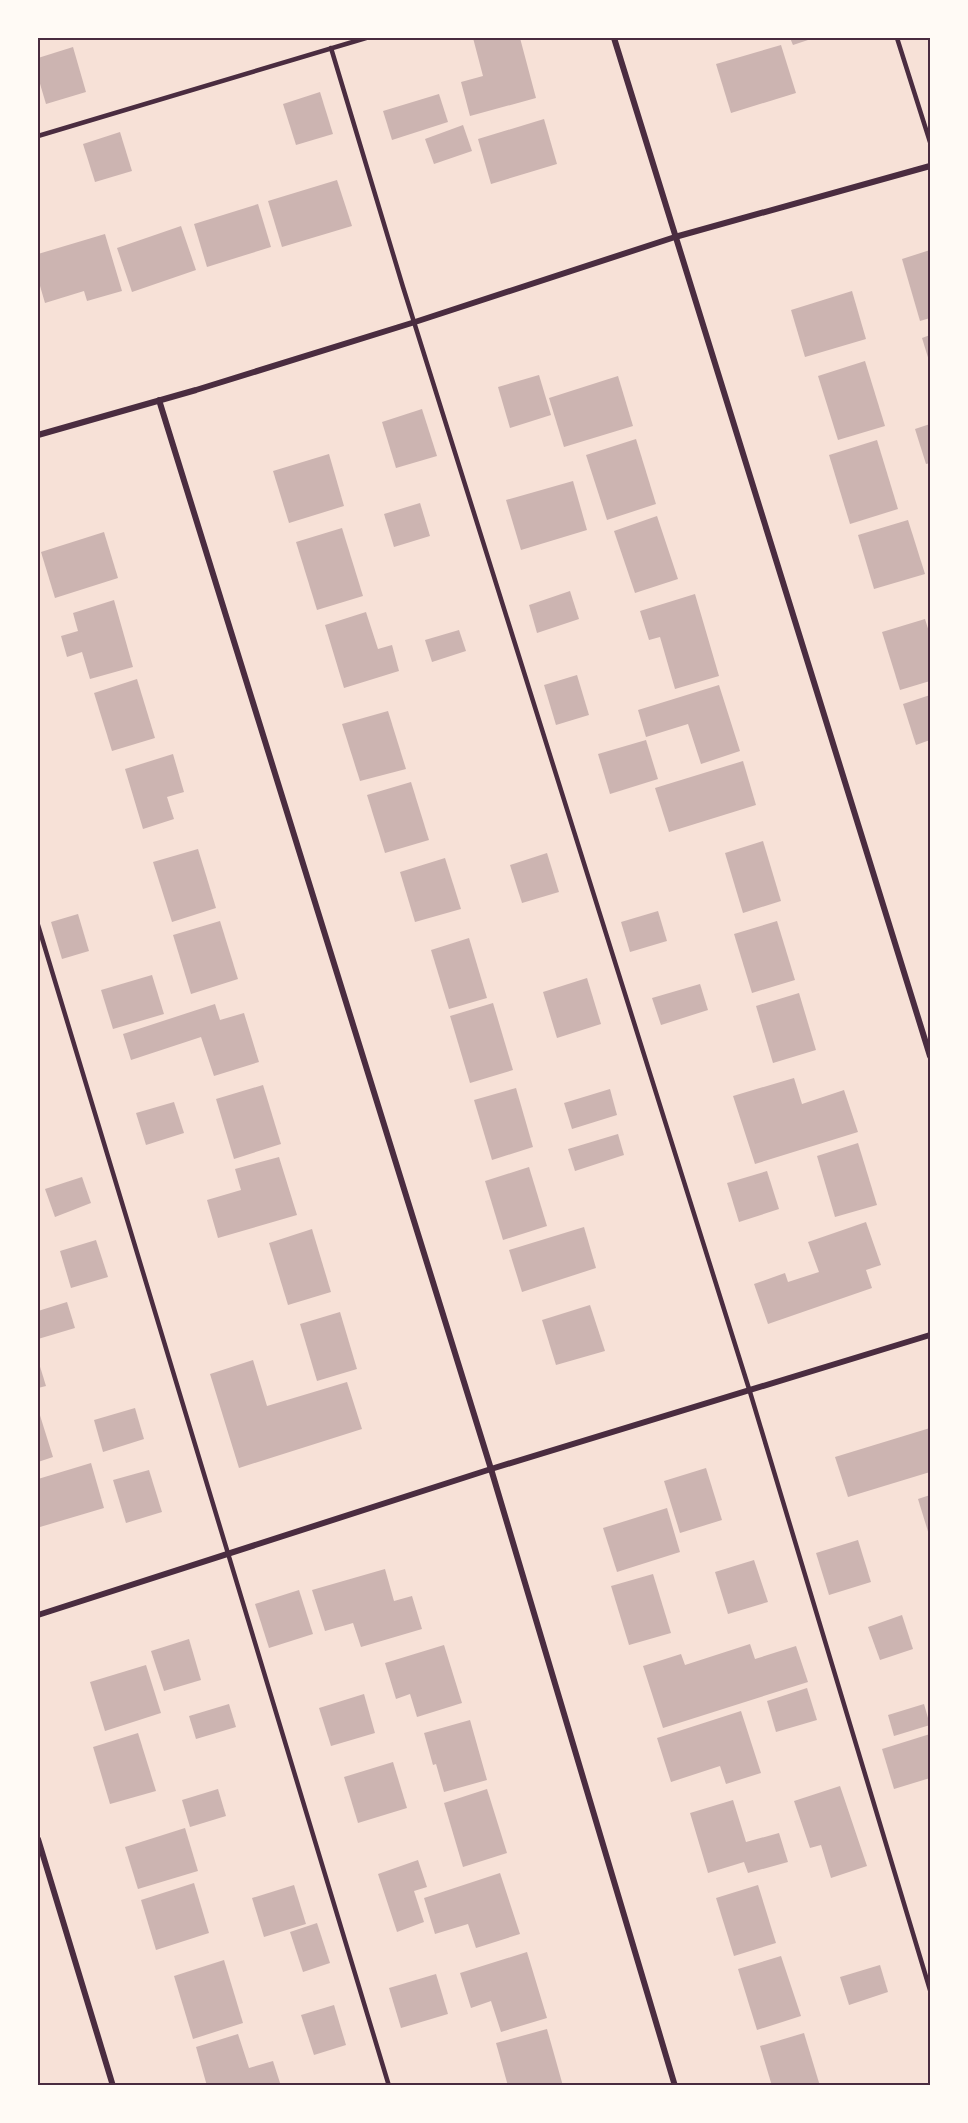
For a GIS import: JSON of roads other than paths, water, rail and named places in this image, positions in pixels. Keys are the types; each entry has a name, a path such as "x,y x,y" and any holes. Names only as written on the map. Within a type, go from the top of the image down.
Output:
{"street":[{"path":"614,38 930,1056"},
{"path":"38,435 415,322 675,237 930,166"},
{"path":"159,400 491,1469 675,2085"},
{"path":"38,1615 491,1469 750,1392 930,1335"},
{"path":"38,1839 113,2085"}],"lane":[{"path":"38,136 366,38"},
{"path":"897,38 930,142"},
{"path":"331,48 750,1392 930,1990"},
{"path":"38,926 389,2085"}]}
